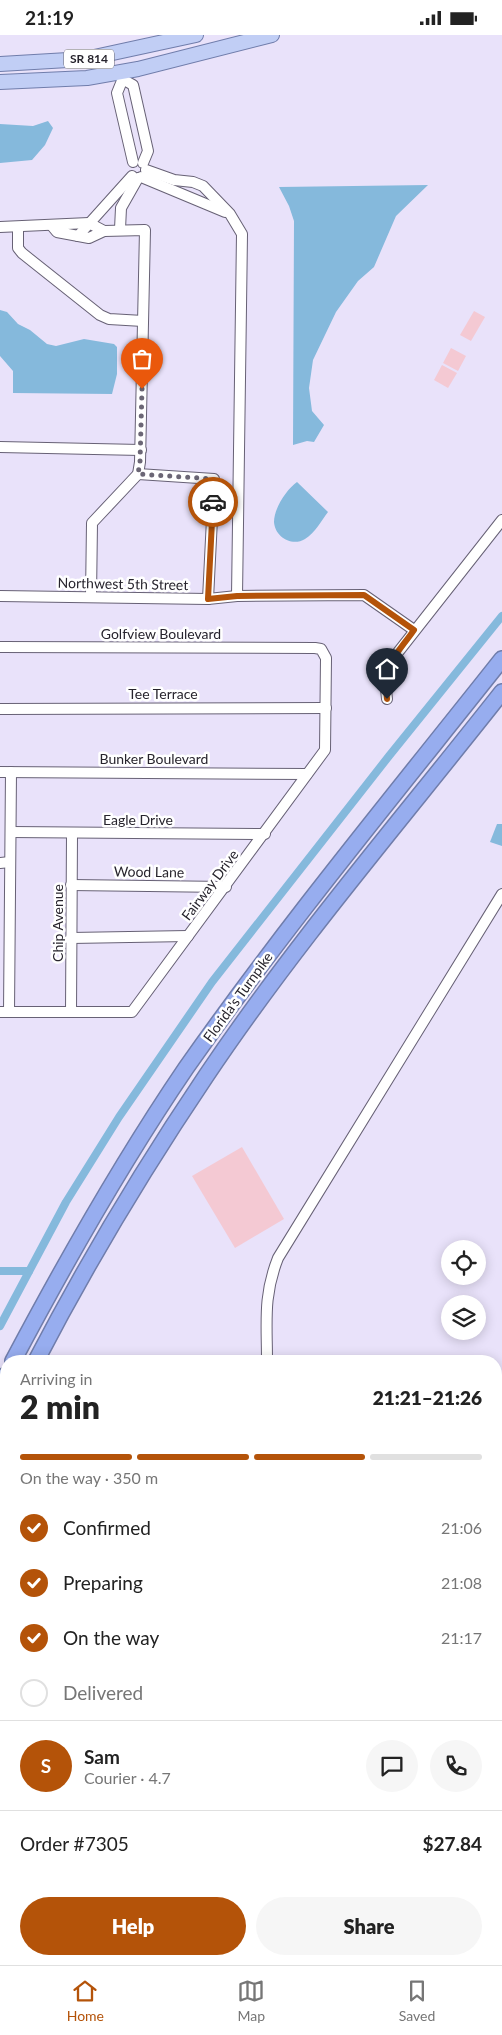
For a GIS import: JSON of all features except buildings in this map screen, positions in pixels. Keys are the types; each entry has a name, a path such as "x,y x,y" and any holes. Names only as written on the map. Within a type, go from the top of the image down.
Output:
{"highway":[{"name":"Florida's Turnpike","path":"16,1355 47,1296 109,1187 186,1069 266,958 502,659"},
{"name":"Florida's Turnpike","path":"39,1355 64,1306 128,1195 207,1075 284,969 502,693"}],"main road":[{"name":"SR 814","path":"0,64 85,59 196,35"},
{"name":"SR 814","path":"0,82 125,75 272,35"},
{"path":"125,75 144,59 161,56 176,40"}],"street":[{"path":"125,75 117,93 137,171"},
{"path":"120,229 122,208 137,171 148,151 134,89 125,75"},
{"path":"78,236 137,171"},
{"path":"137,171 193,182 203,186 226,212"},
{"path":"137,171 230,214 242,234 237,596"},
{"path":"0,227 90,223 104,231"},
{"path":"52,226 57,233 89,238 104,231 120,229 145,230 141,451 138,474 92,523 91,596"},
{"path":"18,227 18,248 22,253 100,315 108,319 143,321"},
{"path":"0,447 141,451"},
{"path":"138,474 214,479 208,599"},
{"path":"387,699 385,679 388,665 502,519"},
{"name":"Northwest 5th Street","path":"0,596 208,599 237,596 364,595 414,630"},
{"name":"Golfview Boulevard","path":"0,647 322,649"},
{"name":"Fairway Drive","path":"5,1012 132,1012 226,887 265,834 274,817 325,750 326,658 322,649"},
{"name":"Tee Terrace","path":"0,709 326,708"},
{"name":"Bunker Boulevard","path":"0,772 307,774"},
{"path":"5,1012 5,862 11,833 11,772"},
{"name":"Eagle Drive","path":"11,833 265,834"},
{"name":"Chip Avenue","path":"71,1012 72,833"},
{"name":"Wood Lane","path":"71,885 226,887"},
{"path":"267,1355 267,1296 269,1282 278,1258 502,894"},
{"path":"71,938 188,936"}],"shaded area":[{"path":"474,311 485,317 471,341 460,335"},
{"path":"451,348 466,356 458,371 443,363"},
{"path":"442,365 457,373 448,388 434,380"},
{"path":"242,1147 284,1219 235,1248 192,1176"}],"water":[{"path":"48,121 53,128 45,145 32,160 0,163 0,124 33,126"},
{"path":"428,185 396,216 374,267 358,281 336,312 313,360 309,388 312,411 324,425 314,442 307,441 293,445 294,221 279,187"},
{"path":"0,310 7,312 18,324 30,330 47,344 56,346 84,339 114,344 117,347 117,374 112,394 13,393 13,371 0,356"},
{"path":"297,482 328,512 309,536 295,542 281,536 277,532 274,522 276,511 282,499"},
{"path":"497,824 502,824 502,846 490,842"}],"waterway":[{"path":"0,1326 66,1202 119,1117 212,982 389,756 502,616"},
{"path":"0,1271 29,1271"}],"way so far":[{"path":"142,389 138,474 214,479 213,502"}],"route":[{"path":"213,502 208,599 237,596 364,595 414,630 388,665 385,679 387,699"}]}
